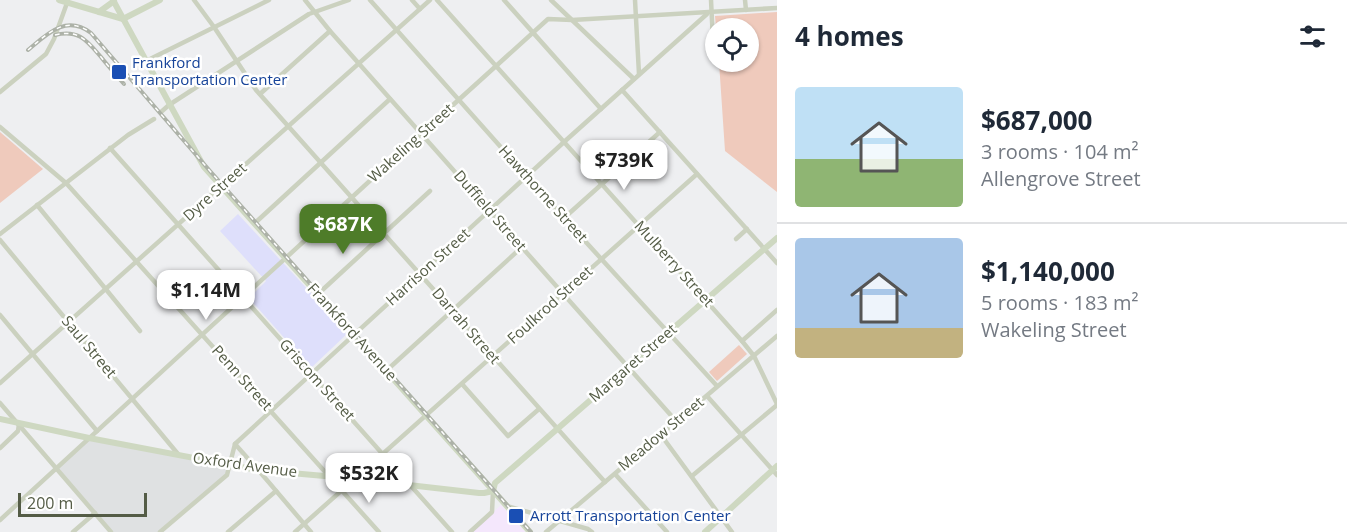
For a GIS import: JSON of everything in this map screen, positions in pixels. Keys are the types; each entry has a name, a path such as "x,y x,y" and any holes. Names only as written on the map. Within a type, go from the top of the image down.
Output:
{"street":[{"path":"59,0 123,19 160,0"},
{"name":"Darrah Street","path":"194,0 260,94 605,482"},
{"path":"146,61 269,0"},
{"name":"Duffield Street","path":"305,0 676,421"},
{"path":"161,112 314,12 349,0"},
{"name":"Hawthorne Street","path":"370,0 717,386"},
{"path":"412,0 420,9"},
{"name":"Dyre Street","path":"0,384 430,0"},
{"name":"Mulberry Street","path":"437,0 742,341 754,356 777,404"},
{"path":"504,0 601,109"},
{"path":"551,0 557,3 634,79"},
{"path":"635,0 639,74"},
{"path":"711,0 712,18"},
{"path":"745,0 746,10"},
{"path":"99,12 114,1"},
{"name":"Frankford Avenue","path":"114,1 201,163 530,532"},
{"path":"0,92 46,54 67,3"},
{"name":"Wakeling Street","path":"0,520 548,19 572,20 777,8"},
{"name":"Harrison Street","path":"235,444 702,16 712,11"},
{"path":"260,94 330,31"},
{"path":"622,90 777,262"},
{"path":"255,223 390,99"},
{"path":"0,234 110,148 154,119"},
{"name":"Penn Street","path":"0,127 66,183 379,532"},
{"path":"564,218 660,132"},
{"name":"Griscom Street","path":"110,148 452,532"},
{"name":"Foulkrod Street","path":"295,532 697,174"},
{"path":"318,294 430,191"},
{"path":"37,205 140,331"},
{"path":"736,239 747,229"},
{"name":"Margaret Street","path":"493,490 495,483 777,238"},
{"name":"Saul Street","path":"0,240 178,454"},
{"path":"386,371 522,247"},
{"path":"742,341 777,310"},
{"path":"0,315 97,431"},
{"name":"Meadow Street","path":"546,532 777,336"},
{"path":"462,384 508,436 539,409"},
{"path":"705,532 775,470 707,396"},
{"path":"0,403 111,532"},
{"path":"692,476 777,404"},
{"name":"Oxford Avenue","path":"0,419 257,470 479,493 493,490"},
{"path":"0,448 18,431 19,424"},
{"path":"661,435 732,532"},
{"path":"160,532 226,475 235,444"},
{"path":"235,444 311,532"},
{"path":"615,474 667,532"},
{"path":"470,532 492,512 493,490"},
{"path":"228,532 276,491"},
{"path":"507,506 592,532"},
{"path":"73,532 96,513"}],"shaded area":[{"path":"777,12 777,192 725,151 720,72 759,72 759,18 715,18 715,16"},
{"path":"0,132 43,169 0,203"},
{"path":"238,214 348,333 311,368 249,298 266,281 220,231"},
{"path":"739,345 747,354 717,381 709,372"},
{"path":"89,438 230,465 227,475 160,532 111,532 57,468"},
{"path":"501,505 525,532 472,532"}],"railway":[{"path":"28,50 57,28 73,25 91,33 210,171 531,532"},
{"path":"55,35 70,34 82,38 124,84"}],"place":[{"name":"Frankford Transportation Center","path":"119,72"},
{"name":"Arrott Transportation Center","path":"516,516"}]}
